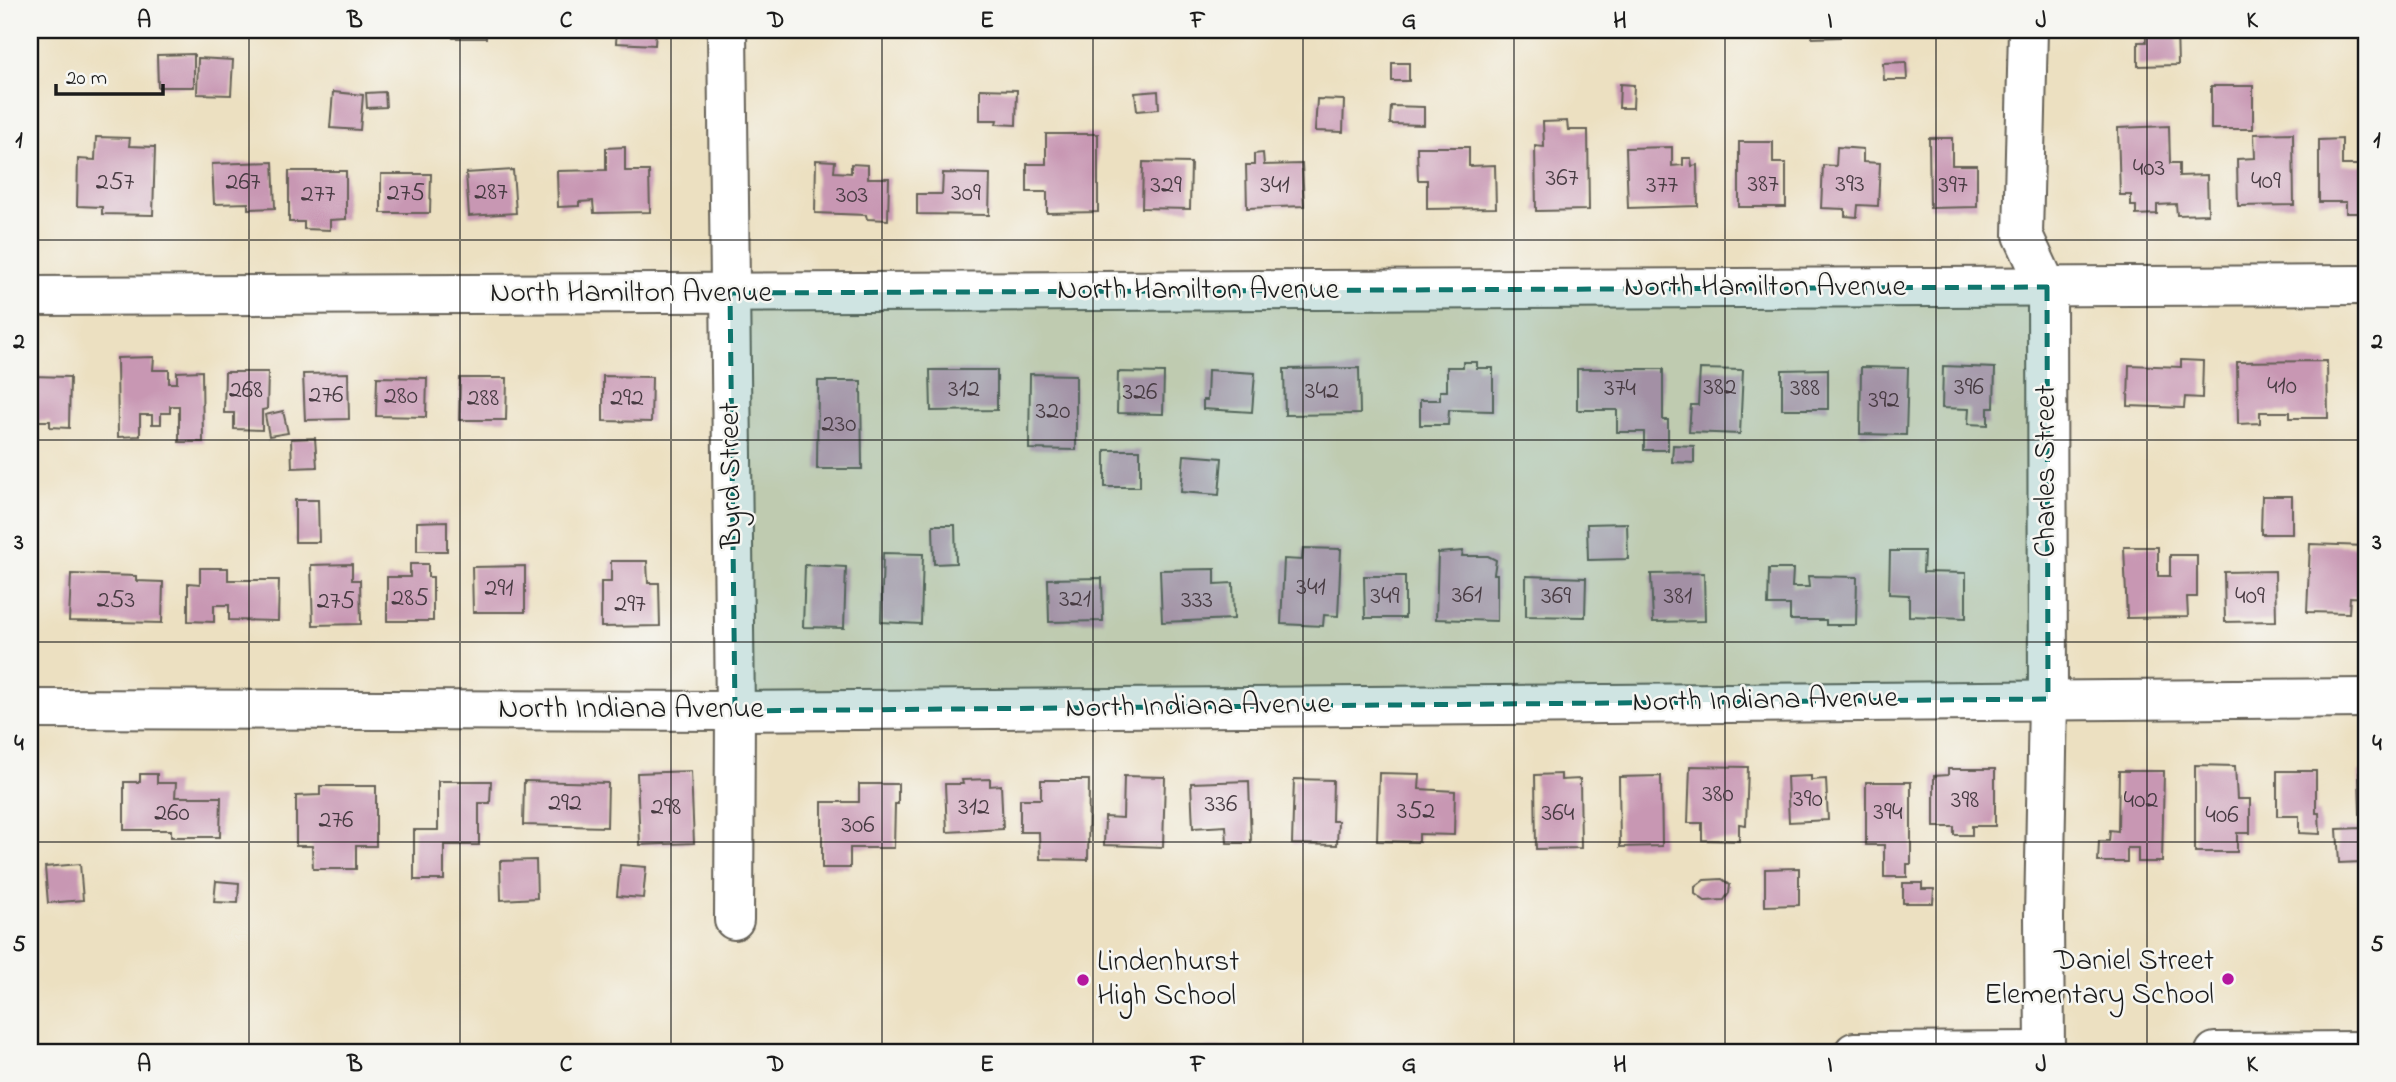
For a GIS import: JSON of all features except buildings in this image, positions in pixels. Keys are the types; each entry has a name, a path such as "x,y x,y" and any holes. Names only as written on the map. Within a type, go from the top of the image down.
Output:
{"street":[{"name":"Byrd Street","path":"727,30 735,711 734,919"},
{"name":"Charles Street","path":"2028,30 2023,235 2047,287 2045,1052"},
{"name":"North Hamilton Avenue","path":"30,296 2366,285"},
{"name":"North Indiana Avenue","path":"30,709 735,711 2366,698"},
{"path":"2215,1052 2366,1051"},
{"path":"1854,1052 2045,1052"}],"highlighted area":[{"path":"2047,287 2048,699 735,711 730,293"}],"place":[{"name":"Daniel Street Elementary School","path":"2228,979"},
{"name":"Lindenhurst High School","path":"1083,980"}]}
